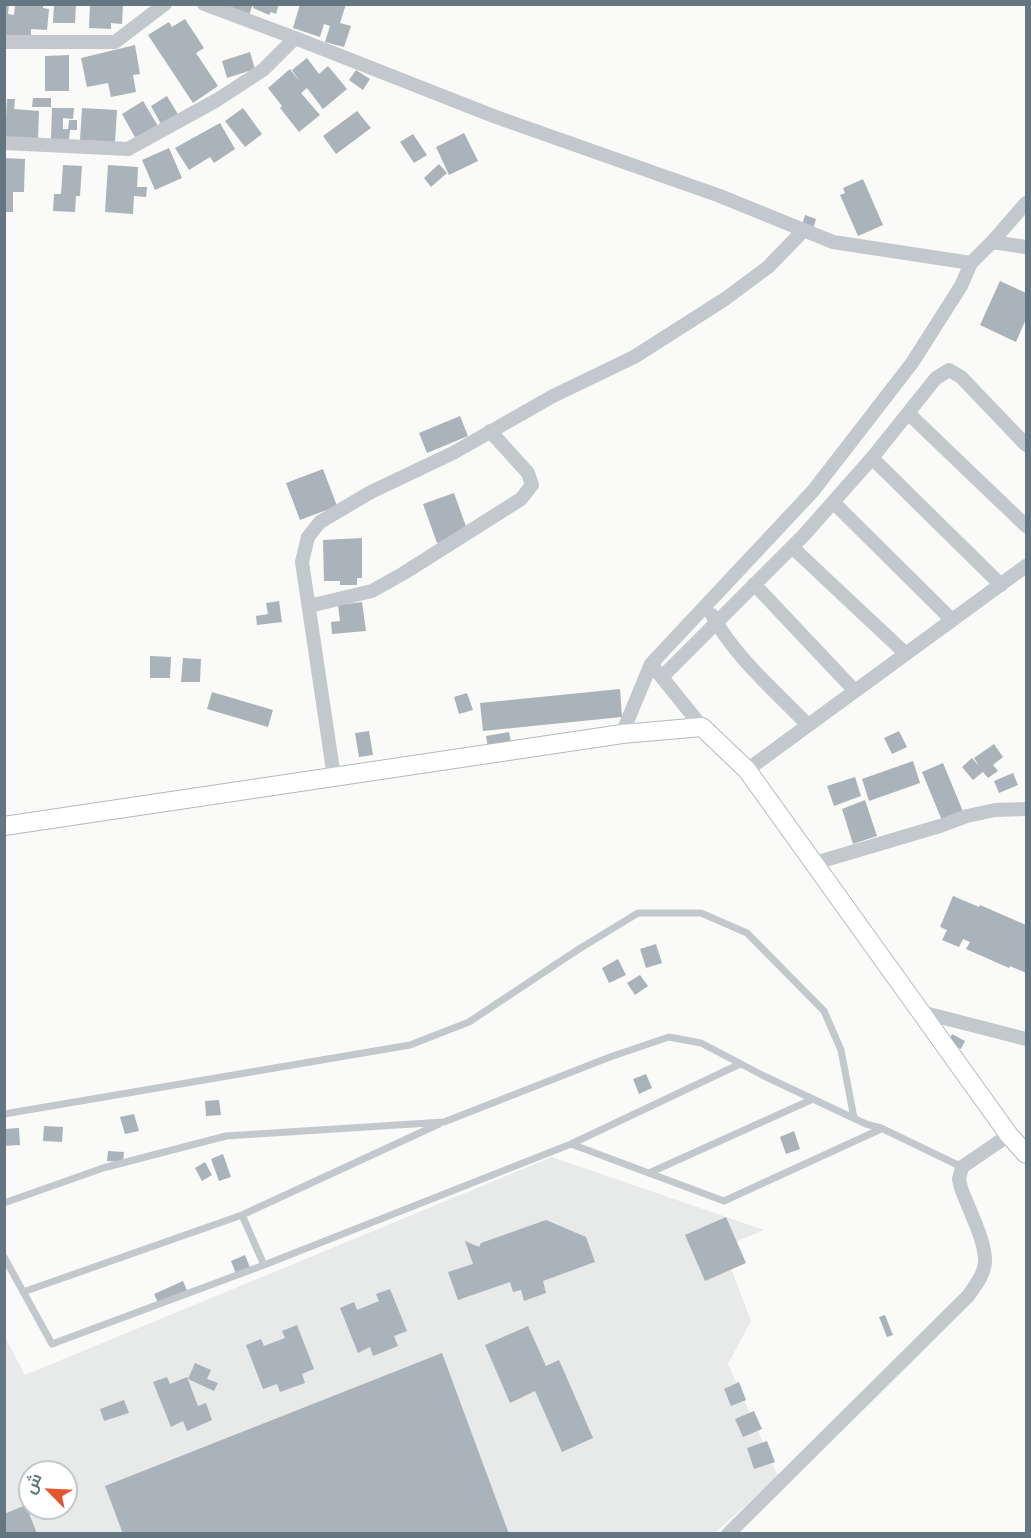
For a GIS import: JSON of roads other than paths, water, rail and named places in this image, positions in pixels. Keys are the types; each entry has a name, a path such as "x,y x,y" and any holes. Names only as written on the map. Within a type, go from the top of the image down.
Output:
{"street":[{"path":"4,42 115,42 165,4"},
{"path":"204,4 496,117 720,196 833,242 972,263"},
{"path":"4,143 128,149 217,100 263,69 295,38"},
{"path":"622,734 651,664 813,491 912,363 972,263 1026,203"},
{"path":"334,777 302,562 308,537 320,522 370,492 453,453 553,396 634,357 725,299 768,267 803,231"},
{"path":"992,242 1026,247"},
{"path":"662,677 792,547 872,458 936,378 949,370 961,377 1026,445"},
{"path":"908,413 1026,526"},
{"path":"309,606 372,591 521,499 532,485 528,473 490,431"},
{"path":"872,458 1001,585"},
{"path":"833,502 952,620"},
{"path":"792,547 906,654"},
{"path":"747,770 1026,566"},
{"path":"754,584 855,691"},
{"path":"706,605 716,622 749,664 808,725"},
{"path":"651,664 702,727 747,770 1009,1135 1026,1154"},
{"path":"4,826 622,734 702,727"},
{"path":"815,863 967,816 995,810 1026,809"},
{"path":"921,1012 1026,1039"},
{"path":"728,1533 968,1296 979,1281 985,1263 983,1246 959,1179 962,1167 1009,1135"}],"lane":[{"path":"4,1114 410,1045 469,1022 579,949 638,914 701,913 747,933 824,1011 841,1050 854,1118"},
{"path":"23,1292 242,1215 444,1122 610,1057 669,1037 701,1043 813,1099 881,1128 962,1167"},
{"path":"4,1257 52,1344 264,1265 571,1144 740,1064"},
{"path":"649,1173 813,1099"},
{"path":"4,1203 103,1168 226,1136 444,1122"},
{"path":"571,1144 724,1201 881,1128"},
{"path":"242,1215 264,1265"}]}
